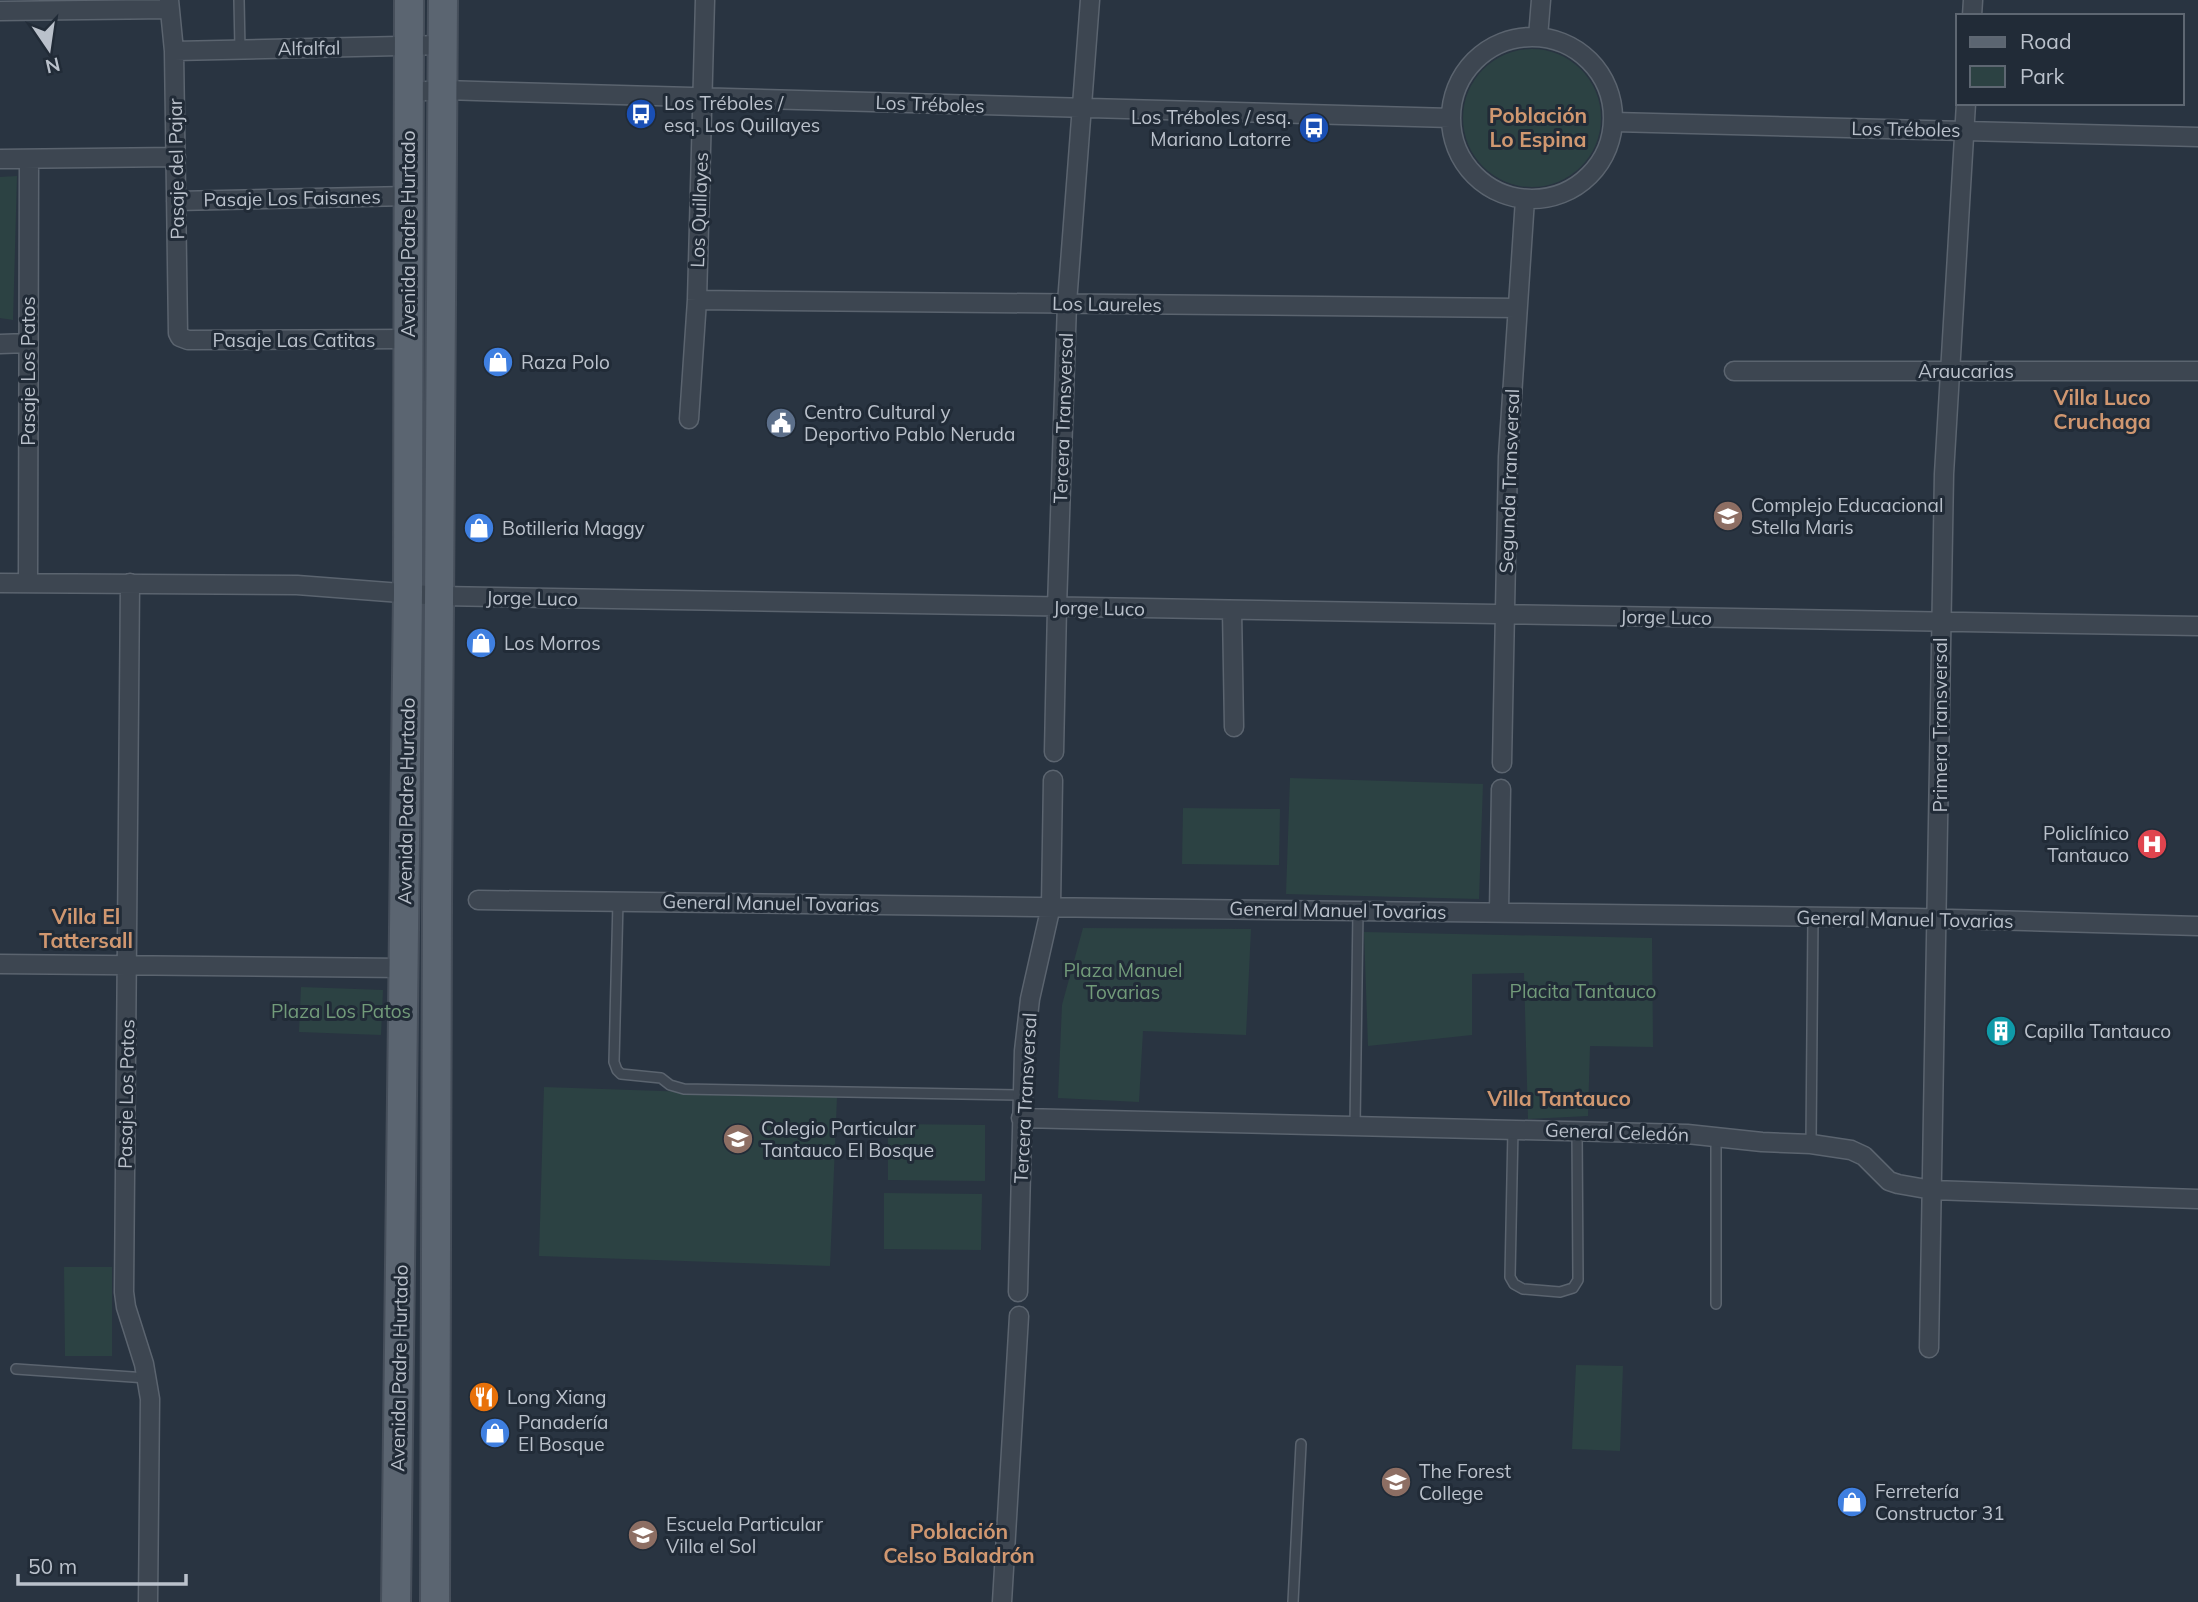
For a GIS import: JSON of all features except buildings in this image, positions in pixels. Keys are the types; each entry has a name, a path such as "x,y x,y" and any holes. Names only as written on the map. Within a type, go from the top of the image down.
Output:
{"main road":[{"name":"Avenida Padre Hurtado","path":"396,1602 408,592 409,0"},
{"name":"Avenida Padre Hurtado","path":"435,1602 443,0"}],"street":[{"name":"Los Quillayes","path":"689,419 697,300 705,0"},
{"name":"Tercera Transversal","path":"1054,752 1067,303 1090,0"},
{"path":"1538,37 1541,0"},
{"path":"0,11 169,4"},
{"name":"Pasaje del Pajar","path":"169,4 174,51 177,328 180,337"},
{"path":"1538,37 1552,39 1571,47 1598,69 1610,94 1614,122 1612,135 1602,159 1586,179 1551,197 1525,199 1496,191 1472,173 1456,148 1451,118 1460,80 1477,59 1499,44 1538,37"},
{"name":"Alfalfal","path":"174,51 444,45"},
{"name":"Los Tréboles","path":"409,92 444,90 1451,118"},
{"name":"Primera Transversal","path":"1929,1348 1944,474 1966,105"},
{"name":"Los Tréboles","path":"1614,122 2198,137"},
{"path":"0,159 176,157"},
{"name":"Pasaje Los Patos","path":"29,159 29,582"},
{"name":"Pasaje Los Faisanes","path":"176,201 409,196"},
{"name":"Segunda Transversal","path":"1502,763 1508,457 1525,199"},
{"name":"Los Laureles","path":"697,300 1517,308"},
{"name":"Pasaje Las Catitas","path":"180,337 188,340 408,339"},
{"path":"0,344 28,343"},
{"name":"Araucarias","path":"1734,371 2198,371"},
{"name":"Jorge Luco","path":"0,583 297,585 440,596 2198,626"},
{"name":"Pasaje Los Patos","path":"130,583 124,1292 147,1378 151,1419 148,1602"},
{"path":"1232,610 1234,727"},
{"name":"Tercera Transversal","path":"1018,1292 1024,1051 1030,999 1051,906 1054,780"},
{"path":"1499,912 1501,789"},
{"name":"General Manuel Tovarias","path":"478,900 1499,912 2198,926"},
{"path":"0,964 404,968"},
{"name":"General Celedón","path":"1021,1118 1658,1132 1811,1144 1850,1150 1864,1156 1889,1181 1932,1190 2198,1199"},
{"path":"1002,1602 1019,1316"}],"lane":[{"path":"239,0 240,49"},
{"path":"618,901 614,1062 621,1073 661,1078 670,1085 684,1089 1022,1095"},
{"path":"1355,1126 1358,911"},
{"path":"1811,1144 1813,917"},
{"path":"1514,1129 1510,1277 1514,1284 1522,1289 1560,1292 1573,1287 1578,1280 1577,1130"},
{"path":"1716,1137 1716,1304"},
{"path":"16,1369 147,1378"},
{"path":"1293,1602 1301,1444"}],"green space":[{"path":"1532,49 1559,54 1581,69 1596,91 1601,118 1596,145 1581,167 1559,182 1532,187 1505,182 1483,167 1468,145 1463,118 1468,91 1483,69 1505,54"},
{"path":"17,176 13,320 0,318 0,177"},
{"path":"1290,778 1483,784 1479,899 1286,894"},
{"path":"1183,808 1280,809 1279,865 1182,864"},
{"name":"Plaza Manuel Tovarias","path":"1083,928 1251,929 1246,1035 1143,1031 1139,1102 1058,1098 1062,1005"},
{"name":"Placita Tantauco","path":"1364,932 1652,938 1653,1047 1590,1046 1588,1116 1528,1119 1524,973 1472,974 1472,1035 1368,1046"},
{"name":"Plaza Los Patos","path":"301,987 383,990 381,1035 299,1032"},
{"path":"544,1087 837,1097 830,1266 539,1256"},
{"path":"888,1124 985,1125 985,1181 888,1180"},
{"path":"884,1193 982,1194 981,1250 884,1249"},
{"path":"64,1267 112,1267 112,1356 65,1356"},
{"path":"1576,1365 1623,1366 1620,1451 1572,1449"}],"place":[{"name":"Los Tréboles / esq. Los Quillayes","path":"641,114"},
{"name":"Los Tréboles / esq. Mariano Latorre","path":"1314,128"},
{"name":"Raza Polo","path":"498,362"},
{"name":"Centro Cultural y Deportivo Pablo Neruda","path":"781,423"},
{"name":"Complejo Educacional Stella Maris","path":"1728,516"},
{"name":"Botilleria Maggy","path":"479,528"},
{"name":"Los Morros","path":"481,643"},
{"name":"Policlínico Tantauco","path":"2152,844"},
{"name":"Capilla Tantauco","path":"2001,1031"},
{"name":"Colegio Particular Tantauco El Bosque","path":"738,1139"},
{"name":"Long Xiang","path":"484,1397"},
{"name":"Panadería El Bosque","path":"495,1433"},
{"name":"The Forest College","path":"1396,1482"},
{"name":"Ferretería Constructor 31","path":"1852,1502"},
{"name":"Escuela Particular Villa el Sol","path":"643,1535"}],"district":[{"name":"Población Lo Espina","path":"1538,127"},
{"name":"Villa Luco Cruchaga","path":"2102,409"},
{"name":"Villa El Tattersall","path":"86,928"},
{"name":"Villa Tantauco","path":"1559,1098"},
{"name":"Población Celso Baladrón","path":"959,1543"}]}
